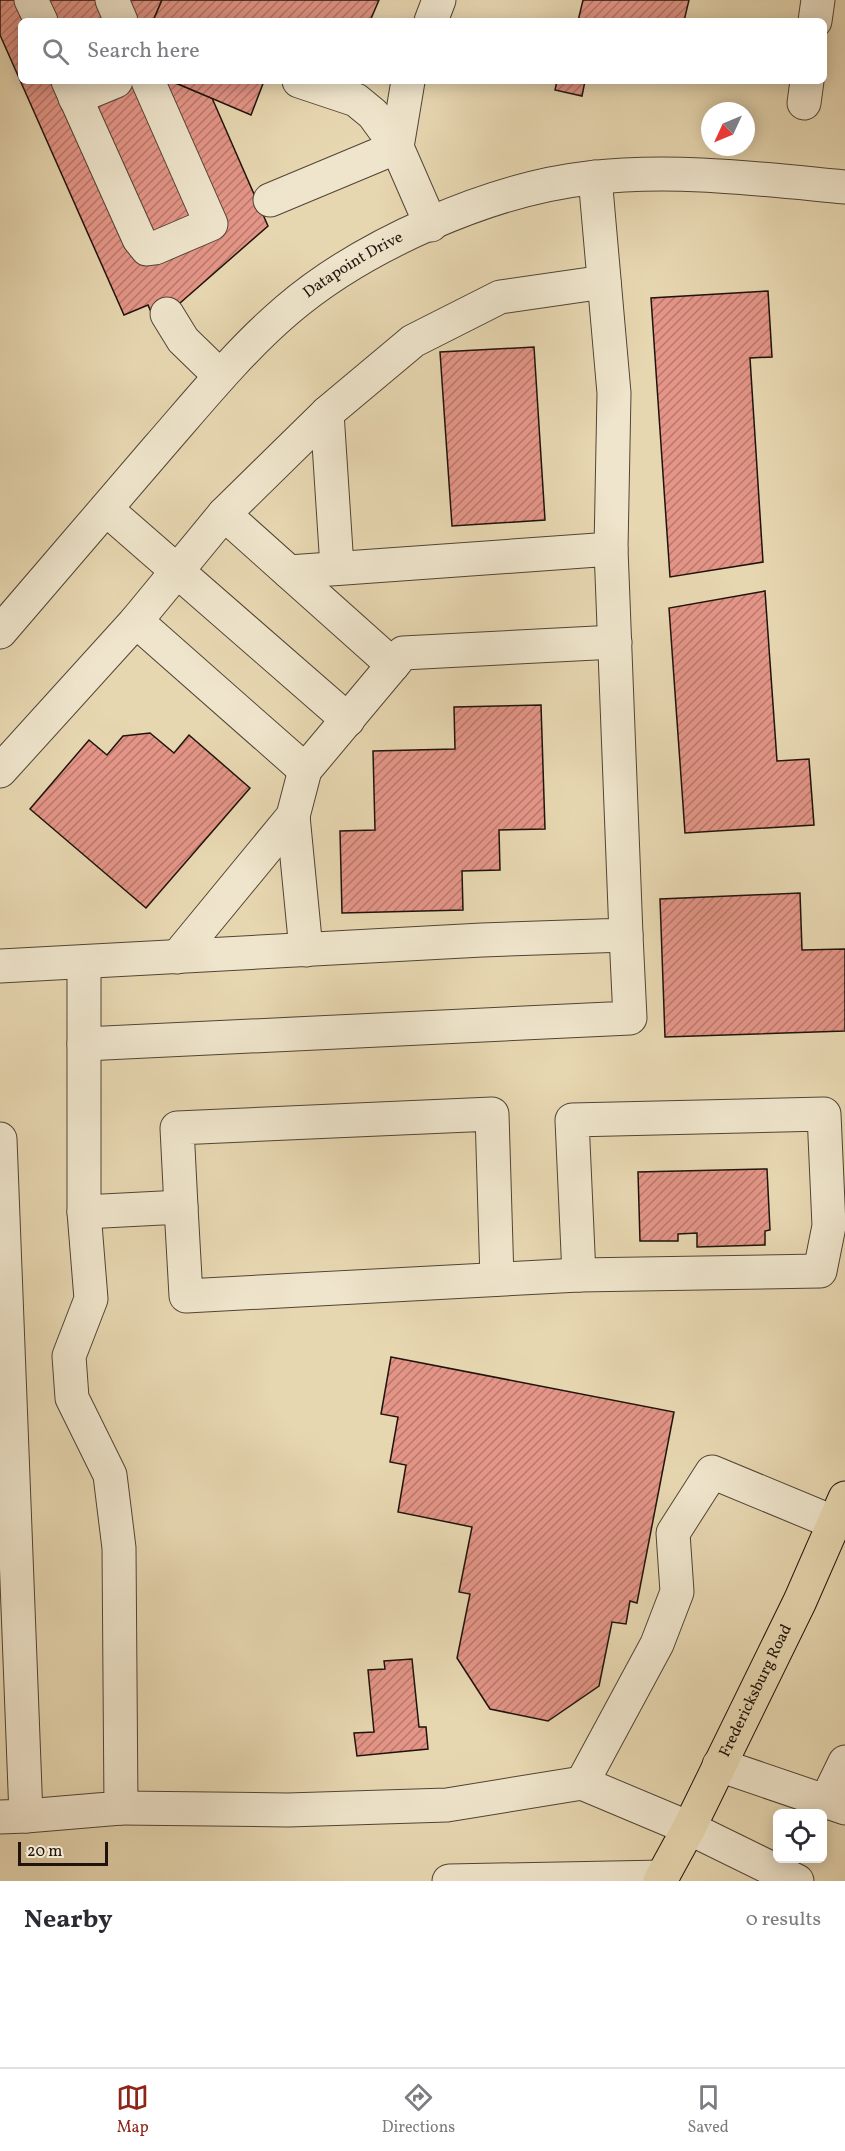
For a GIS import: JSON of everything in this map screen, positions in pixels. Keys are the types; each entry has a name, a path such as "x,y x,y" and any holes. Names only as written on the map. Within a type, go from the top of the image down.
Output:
{"main road":[{"name":"Fredericksburg Road","path":"661,1879 689,1828 800,1601 840,1511"}],"street":[{"path":"32,0 40,18"},
{"path":"112,0 120,18"},
{"path":"432,18 439,0"},
{"path":"815,18 818,0"},
{"path":"99,84 71,89 139,239 147,249 155,248 211,224 149,84"},
{"path":"308,84 356,100 373,114 397,147 430,225"},
{"path":"397,147 408,84"},
{"path":"270,200 397,147"},
{"name":"Datapoint Drive","path":"0,632 220,376 259,335 318,285 367,255 456,212 518,193 595,177 656,173 693,174 845,187"},
{"path":"84,1044 630,1018 611,549 614,393 595,177"},
{"path":"0,771 136,621 224,514 327,413 412,341 500,297 604,282"},
{"path":"167,314 183,340 220,376"},
{"path":"327,413 337,567"},
{"path":"106,508 348,720"},
{"path":"224,514 393,665"},
{"path":"289,572 611,549"},
{"path":"136,621 306,770"},
{"path":"306,950 293,816 306,770 403,653 615,642"},
{"path":"177,957 293,816"},
{"path":"0,966 626,935"},
{"path":"84,962 84,1212 91,1299 69,1356 72,1398 110,1474 119,1548 121,1808"},
{"path":"497,1279 492,1114 177,1128 186,1296 579,1275 820,1271 837,1228 824,1113 572,1120 579,1275"},
{"path":"0,1139 13,1817 121,1808 288,1810 447,1805 582,1783 689,1828 797,1881"},
{"path":"84,1212 181,1207"},
{"path":"582,1783 657,1644 677,1592 673,1533 712,1472 840,1511"},
{"path":"718,1765 835,1804 845,1762"},
{"path":"449,1881 661,1879"}],"building":[{"path":"0,0 162,0 154,18 18,18 18,76 0,35"},
{"path":"162,0 379,0 371,18 154,18"},
{"path":"583,0 689,0 685,18 579,18"},
{"path":"22,84 178,84 212,98 268,226 156,324 148,305 124,315"},
{"path":"178,84 263,84 251,115"},
{"path":"556,84 584,84 582,96 555,90"},
{"path":"768,291 772,357 750,358 763,562 670,577 651,298"},
{"path":"534,347 545,520 452,526 440,352"},
{"path":"765,591 777,761 809,759 814,825 685,833 669,608"},
{"path":"541,705 545,829 499,830 500,870 462,871 463,910 342,913 340,831 375,830 373,751 455,749 454,707"},
{"path":"150,733 174,753 189,735 250,788 146,908 30,809 89,740 107,755 123,736"},
{"path":"800,893 802,950 845,949 845,1031 665,1037 660,899"},
{"path":"767,1169 770,1230 765,1231 765,1245 697,1247 697,1233 678,1234 678,1241 640,1241 638,1172"},
{"path":"391,1357 674,1412 637,1603 630,1601 626,1624 612,1622 599,1686 548,1721 490,1709 457,1658 470,1594 459,1592 472,1527 398,1512 406,1465 390,1462 398,1417 381,1414"},
{"path":"412,1659 419,1727 426,1727 428,1749 357,1756 354,1733 374,1732 368,1670 385,1669 384,1661"}]}
